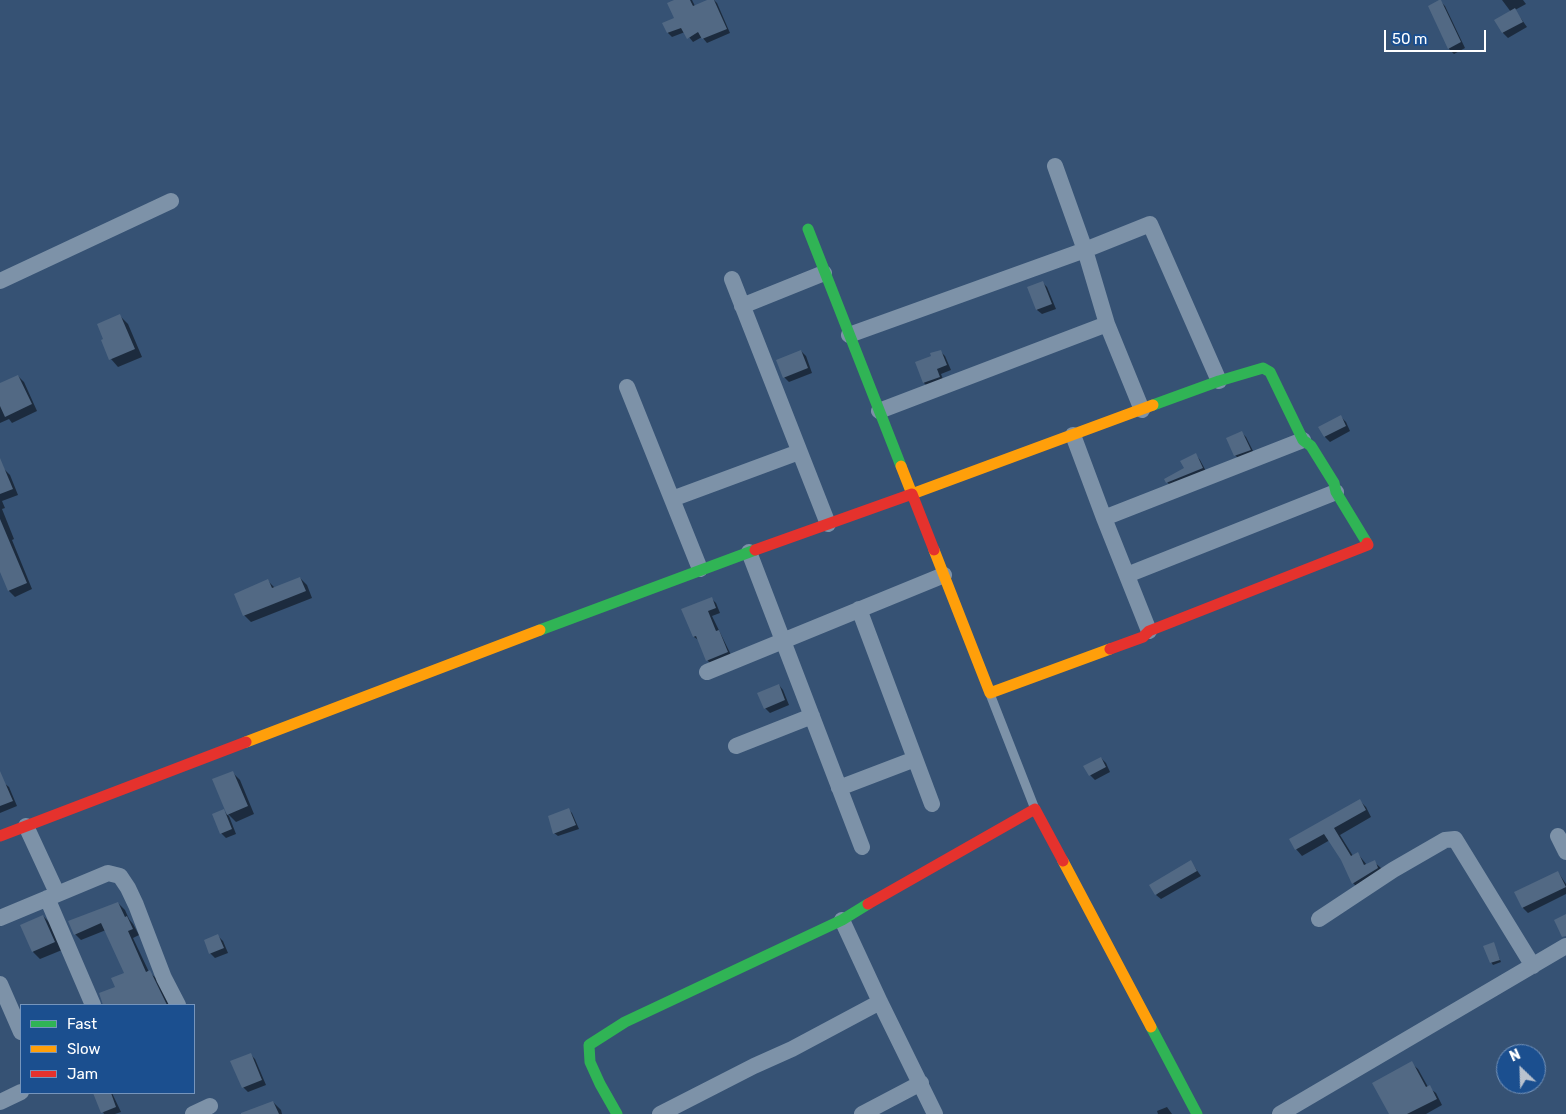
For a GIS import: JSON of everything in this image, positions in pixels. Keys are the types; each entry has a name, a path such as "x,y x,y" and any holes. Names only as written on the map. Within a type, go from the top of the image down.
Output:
{"street":[{"path":"1055,166 1085,250 1107,324 1142,410"},
{"path":"0,281 171,201"},
{"path":"848,334 1085,250 1150,224 1219,381"},
{"path":"0,836 700,570 912,494 1219,381 1263,368 1270,372 1303,440 1311,446 1334,483 1336,492 1368,545 1149,631 1142,638 990,694 912,494 824,274 808,229"},
{"path":"742,306 824,274"},
{"path":"732,279 828,524"},
{"path":"879,411 1107,324"},
{"path":"627,387 700,570"},
{"path":"1073,434 1149,631"},
{"path":"1104,518 1303,440"},
{"path":"672,499 800,452"},
{"path":"1127,575 1336,492"},
{"path":"749,552 862,847"},
{"path":"707,672 944,575"},
{"path":"859,609 932,804"},
{"path":"736,746 812,716"},
{"path":"839,788 915,759"},
{"path":"617,1114 590,1062 589,1045 625,1022 842,920 1035,809 1197,1114"},
{"path":"26,826 93,1004"},
{"path":"1558,836 1566,852"},
{"path":"1320,919 1393,870 1445,840 1456,839 1532,966"},
{"path":"0,918 108,873 120,876 136,905 164,978 177,1004"},
{"path":"842,920 935,1114"},
{"path":"1280,1114 1566,946"},
{"path":"0,984 20,1030"},
{"path":"660,1114 754,1066 792,1049 880,1002"},
{"path":"862,1114 921,1083"},
{"path":"0,1102 20,1092"},
{"path":"193,1114 210,1106"}],"lane":[{"path":"990,694 1035,809"}],"building":[{"path":"674,0 690,0 693,6 707,0 714,0 727,29 702,39 698,32 687,39 681,28 667,33 662,23 674,18 667,3"},
{"path":"1441,0 1461,42 1448,49 1428,6"},
{"path":"1515,8 1523,22 1502,33 1494,20"},
{"path":"1043,281 1052,304 1036,310 1027,287"},
{"path":"120,314 135,349 109,360 97,324"},
{"path":"801,350 808,368 783,378 776,360"},
{"path":"941,350 947,365 937,369 940,377 923,383 915,362 931,356 930,353"},
{"path":"18,375 32,404 5,417 0,406 0,383"},
{"path":"1341,415 1346,426 1324,437 1318,427"},
{"path":"1242,431 1251,450 1234,456 1226,438"},
{"path":"1196,453 1203,468 1166,483 1164,479 1184,468 1180,461"},
{"path":"0,458 13,489 0,494"},
{"path":"0,519 27,583 8,591 0,572"},
{"path":"300,577 306,591 243,616 234,594 268,579 272,588"},
{"path":"712,597 716,608 708,611 716,631 719,630 728,652 706,661 696,636 693,637 681,609"},
{"path":"779,684 785,700 764,709 757,693"},
{"path":"1101,757 1106,767 1089,776 1083,766"},
{"path":"0,771 13,801 0,806"},
{"path":"233,771 248,806 227,815 212,779"},
{"path":"1360,799 1366,810 1334,828 1351,856 1358,852 1364,865 1375,860 1378,868 1352,884 1341,860 1324,834 1295,850 1289,839"},
{"path":"569,808 576,825 553,834 548,816"},
{"path":"224,809 232,829 220,834 212,814"},
{"path":"1191,860 1197,871 1155,895 1149,885"},
{"path":"1558,871 1566,887 1522,908 1514,892"},
{"path":"118,902 133,929 128,931 146,972 150,970 167,1004 103,1004 99,993 115,987 111,978 124,973 101,923 74,935 68,921"},
{"path":"1566,914 1566,936 1562,937 1554,920"},
{"path":"43,915 55,942 32,952 20,925"},
{"path":"218,934 224,948 209,954 204,940"},
{"path":"1494,942 1500,960 1490,963 1483,946"},
{"path":"251,1053 262,1080 242,1088 230,1061"},
{"path":"1412,1061 1426,1087 1430,1085 1437,1099 1407,1114 1389,1114 1372,1083"},
{"path":"93,1094 111,1094 116,1107 101,1113"},
{"path":"273,1101 279,1114 241,1114 241,1113"}],"traffic: fast":[{"path":"808,229 901,466"},
{"path":"1153,405 1219,381 1263,368 1270,372 1303,440 1311,446 1334,483 1336,492 1367,543"},
{"path":"540,630 755,550"},
{"path":"617,1114 590,1062 589,1045 625,1022 842,920 868,904"},
{"path":"1151,1027 1197,1114"}],"traffic: slow":[{"path":"901,466 912,494 1153,405"},
{"path":"934,550 990,693 1110,649"},
{"path":"246,742 540,630"},
{"path":"1063,861 1151,1027"}],"traffic: jam":[{"path":"755,550 912,494 934,550"},
{"path":"1110,649 1143,637 1149,631 1368,545 1367,543"},
{"path":"0,836 246,742"},
{"path":"868,904 1035,809 1063,861"}]}
